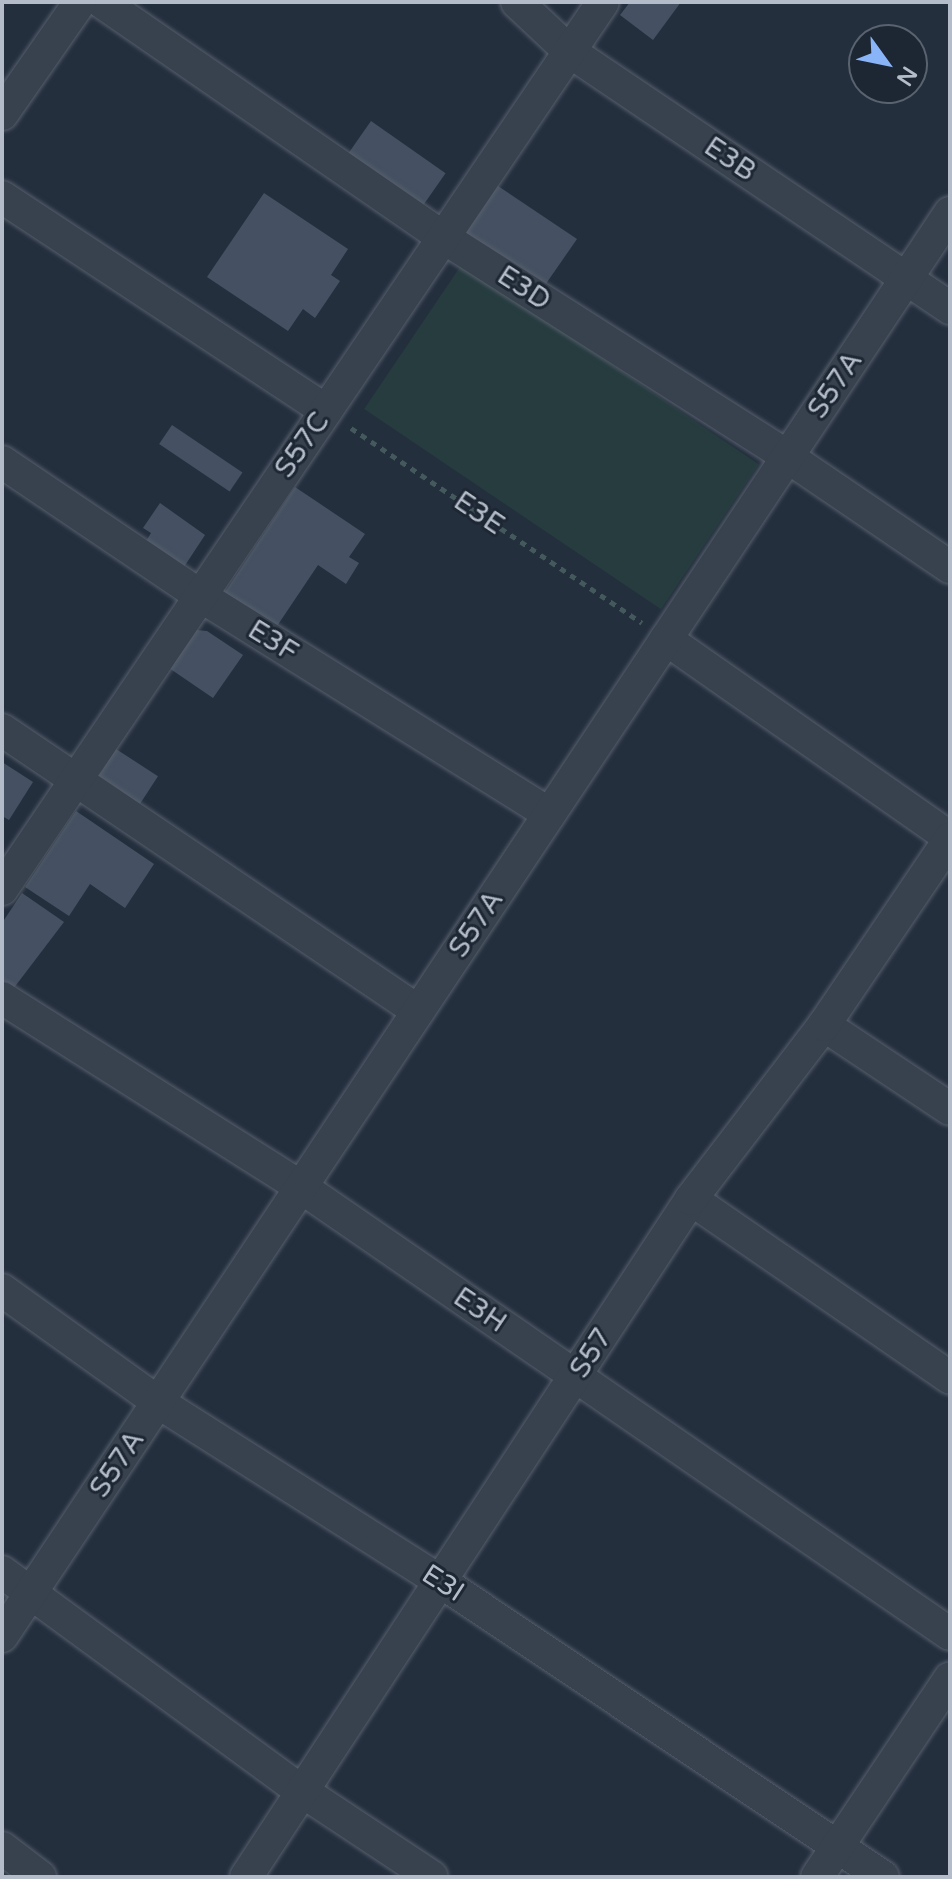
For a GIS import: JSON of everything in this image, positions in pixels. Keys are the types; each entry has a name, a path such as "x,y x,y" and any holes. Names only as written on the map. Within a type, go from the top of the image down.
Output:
{"street":[{"path":"2,114 80,2"},
{"name":"E3D","path":"102,2 443,237 788,457 950,567"},
{"name":"S57C","path":"2,889 603,2"},
{"name":"E3B","path":"519,5 569,51 950,308"},
{"path":"2,197 326,411"},
{"name":"S57A","path":"2,1636 950,213"},
{"name":"E3F","path":"2,462 199,595 549,814"},
{"path":"666,639 950,839"},
{"path":"2,730 418,1011"},
{"name":"S57","path":"246,1877 299,1789 443,1583 691,1199 824,1025 950,839"},
{"name":"E3H","path":"2,998 301,1187 950,1634"},
{"path":"824,1025 950,1109"},
{"path":"691,1199 950,1378"},
{"name":"E3I","path":"2,1290 158,1402 443,1583 883,1877"},
{"path":"2,1572 299,1789 432,1877"},
{"path":"817,1877 950,1678"},
{"path":"2,1848 40,1877"}],"path":[{"name":"E3E","path":"326,411 666,639"}],"green space":[{"path":"462,264 759,464 661,609 364,409"}],"building":[{"path":"630,2 681,2 653,40 620,15"},
{"path":"371,121 446,173 419,211 345,159"},
{"path":"495,184 577,239 543,288 469,238 465,229"},
{"path":"264,193 348,249 331,275 340,281 315,318 303,309 288,331 207,277"},
{"path":"172,425 242,473 230,492 159,444"},
{"path":"295,487 365,534 349,557 359,563 346,584 318,565 271,635 219,601"},
{"path":"160,503 205,535 180,573 140,551 151,533 143,528"},
{"path":"196,630 207,631 243,655 213,698 169,668"},
{"path":"116,749 158,776 137,809 95,782"},
{"path":"2,762 33,782 9,820 2,816"},
{"path":"76,811 154,864 125,908 90,884 69,916 25,887"},
{"path":"22,893 64,922 7,997 2,994 2,923"}]}
